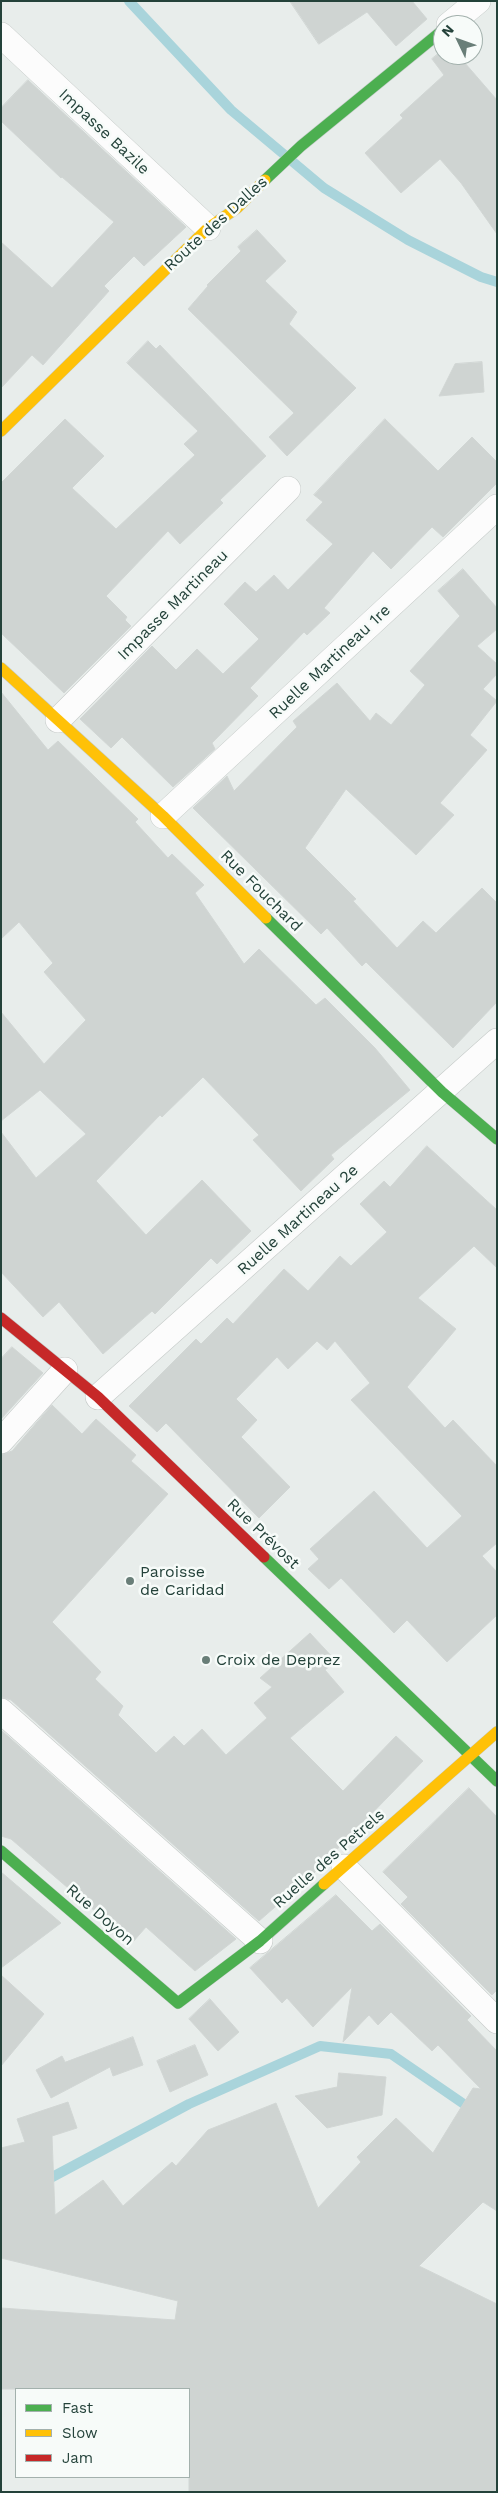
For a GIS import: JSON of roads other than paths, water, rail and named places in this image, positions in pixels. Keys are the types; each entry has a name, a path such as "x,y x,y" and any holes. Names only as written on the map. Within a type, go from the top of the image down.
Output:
{"street":[{"path":"460,15 474,2"},
{"name":"Impasse Bazile","path":"1,35 208,228"},
{"name":"Route des Dalles","path":"1,432 208,228 236,208 301,146 433,38"},
{"name":"Impasse Martineau","path":"58,720 288,489"},
{"name":"Ruelle Martineau 1re","path":"163,816 497,507"},
{"name":"Rue Fouchard","path":"1,668 163,816 442,1092 497,1139"},
{"name":"Ruelle Martineau 2e","path":"98,1398 497,1041"},
{"name":"Rue Prévost","path":"1,1318 98,1398 497,1781"},
{"path":"1,1441 65,1370"},
{"path":"1,1711 260,1942"},
{"name":"Ruelle des Petrels","path":"178,2003 260,1942 497,1732"},
{"name":"Rue Doyon","path":"1,1851 178,2003"},
{"path":"344,1867 497,2021"}],"waterway":[{"path":"129,1 231,110 324,188 408,240 481,277 497,282"},
{"path":"43,2182 189,2104 320,2046 391,2054 474,2111"}],"place":[{"name":"Paroisse de Caridad","path":"130,1581"},
{"name":"Croix de Deprez","path":"206,1660"}]}
